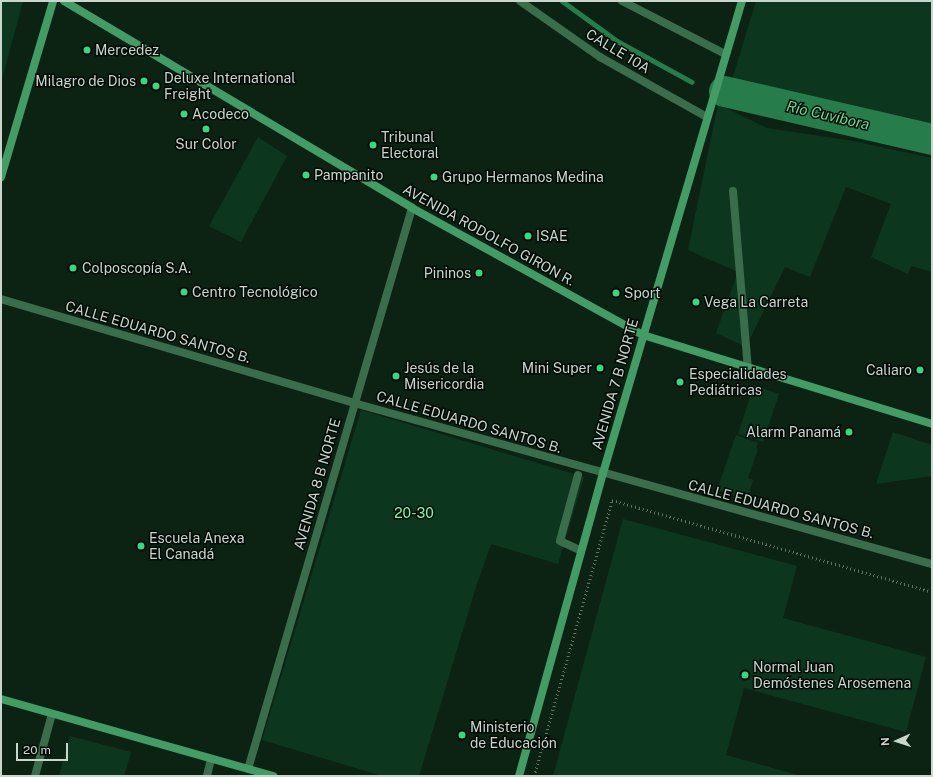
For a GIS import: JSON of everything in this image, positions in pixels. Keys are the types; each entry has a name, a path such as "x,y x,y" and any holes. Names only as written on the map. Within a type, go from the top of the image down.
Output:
{"main road":[{"path":"1,177 53,1"},
{"name":"AVENIDA RODOLFO GIRON R.","path":"64,1 412,208 643,336 932,424"},
{"name":"AVENIDA 7 B NORTE","path":"519,776 603,473 725,54 742,1"},
{"path":"1,699 273,776"}],"street":[{"name":"CALLE 10A","path":"520,1 600,57 707,117"},
{"path":"622,1 725,54"},
{"path":"733,191 748,368"},
{"name":"AVENIDA 8 B NORTE","path":"248,769 412,208"},
{"name":"CALLE EDUARDO SANTOS B.","path":"1,299 354,403 932,564"},
{"path":"578,475 560,541 581,551"},
{"path":"35,776 52,714"},
{"path":"207,776 211,759"}],"path":[{"path":"534,776 612,500 932,592"}],"green space":[{"path":"1,1 23,1 1,83"},
{"path":"756,1 932,1 932,129 732,80"},
{"path":"718,104 767,128 853,141 932,158 932,272 911,266 908,274 871,257 891,204 846,187 810,277 785,267 746,347 716,333 738,272 688,250"},
{"path":"258,137 287,156 241,242 209,226"},
{"path":"754,385 779,394 763,442 738,434"},
{"name":"20-30","path":"361,410 584,477 558,564 491,544 475,590 419,776 382,776 262,740"},
{"path":"893,432 932,445 932,476 876,484"},
{"path":"736,435 758,443 756,448 758,449 748,478 753,480 747,500 717,490"},
{"path":"623,519 797,566 783,618 926,657 906,732 744,688 726,755 801,776 553,776"},
{"path":"70,736 131,752 124,776 59,776"}],"waterway":[{"path":"562,1 617,41 692,82"},
{"name":"Río Cuvíbora","path":"724,91 932,139"}],"place":[{"name":"Mercedez","path":"87,50"},
{"name":"Milagro de Dios","path":"144,81"},
{"name":"Deluxe International Freight","path":"156,86"},
{"name":"Acodeco","path":"184,114"},
{"name":"Sur Color","path":"206,129"},
{"name":"Tribunal Electoral","path":"373,145"},
{"name":"Pampanito","path":"306,175"},
{"name":"Grupo Hermanos Medina","path":"434,177"},
{"name":"ISAE","path":"528,236"},
{"name":"Colposcopía S.A.","path":"73,268"},
{"name":"Pininos","path":"479,273"},
{"name":"Centro Tecnológico","path":"184,292"},
{"name":"Sport","path":"616,293"},
{"name":"Vega La Carreta","path":"696,302"},
{"name":"Mini Super","path":"600,368"},
{"name":"Caliaro","path":"920,370"},
{"name":"Jesús de la Misericordia","path":"396,376"},
{"name":"Especialidades Pediátricas","path":"680,382"},
{"name":"Alarm Panamá","path":"849,432"},
{"name":"Escuela Anexa El Canadá","path":"141,546"},
{"name":"Normal Juan Demóstenes Arosemena","path":"745,675"},
{"name":"Ministerio de Educación","path":"462,735"}]}
